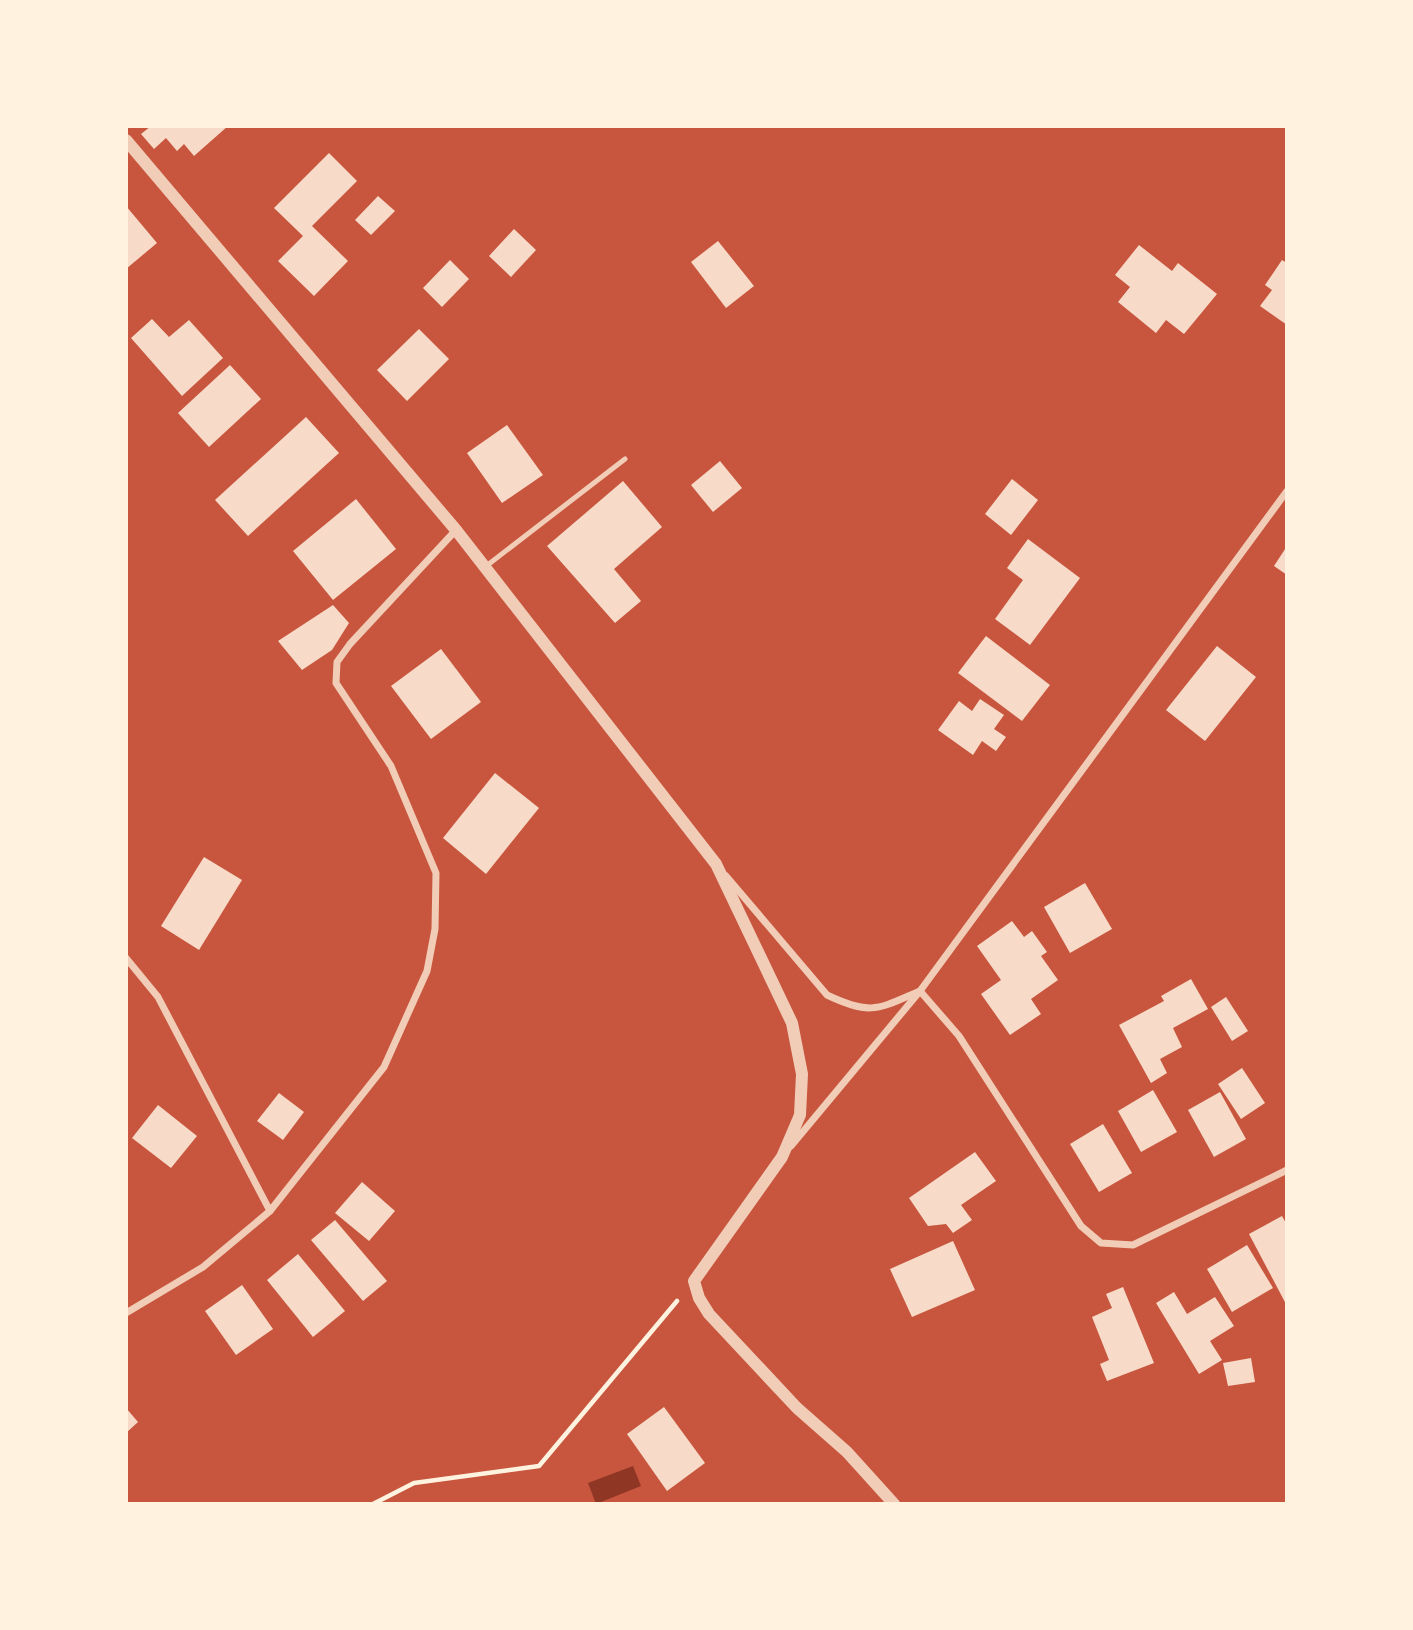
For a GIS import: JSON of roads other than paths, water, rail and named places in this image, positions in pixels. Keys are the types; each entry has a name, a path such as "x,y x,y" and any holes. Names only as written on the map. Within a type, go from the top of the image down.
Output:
{"street":[{"path":"126,139 456,530 716,864 827,995 849,1006 878,1009 920,991"},
{"path":"894,1504 847,1452 797,1408 709,1314 694,1281 782,1157 920,991 1287,491"},
{"path":"126,1313 203,1268 270,1211 384,1067 427,971 435,929 436,873 391,766 336,683 337,662 350,643 456,530"},
{"path":"716,864 792,1023 802,1074 800,1115 782,1157"},
{"path":"126,958 158,997 270,1211"},
{"path":"920,991 960,1035 1081,1227 1101,1243 1133,1245 1287,1170"}],"lane":[{"path":"485,567 625,459"}]}
